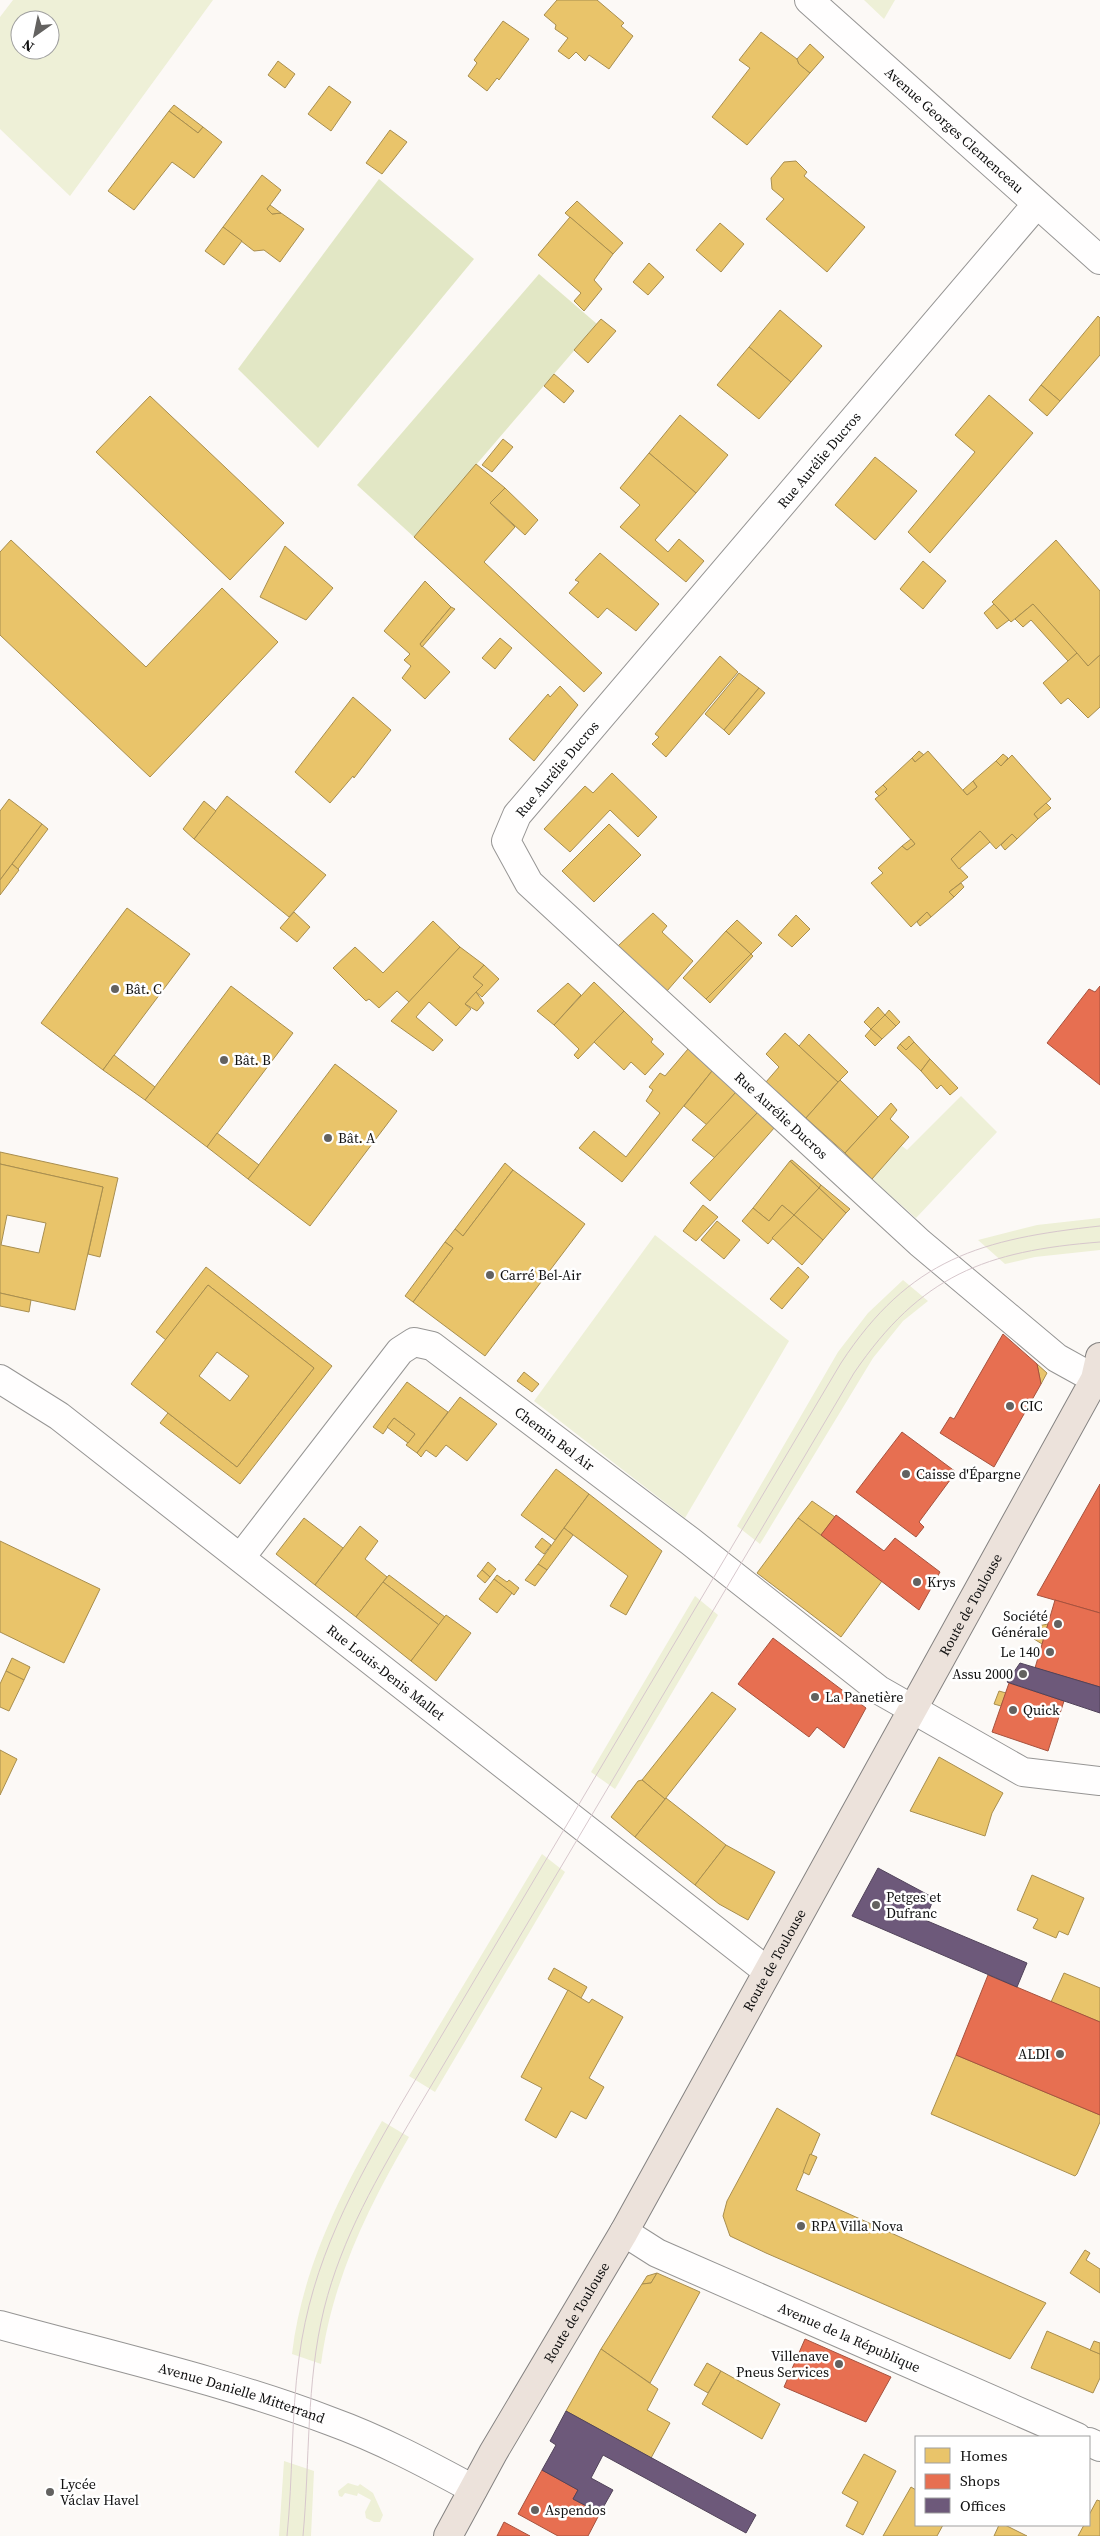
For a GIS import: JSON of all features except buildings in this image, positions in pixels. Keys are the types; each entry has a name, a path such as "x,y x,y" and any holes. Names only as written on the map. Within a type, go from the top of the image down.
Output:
{"main road":[{"name":"Route de Toulouse","path":"448,2536 473,2489 624,2232 767,1970 913,1710 1098,1370"}],"street":[{"name":"Avenue Georges Clemenceau","path":"809,0 1036,205 1100,260"},
{"name":"Rue Aurélie Ducros","path":"1036,205 517,815 506,841 529,883 926,1248 1057,1358 1098,1370"},
{"name":"Chemin Bel Air","path":"241,1557 400,1351 414,1342 432,1346 697,1547 879,1690 1023,1772 1100,1781"},
{"name":"Rue Louis-Denis Mallet","path":"0,1380 59,1416 767,1970"},
{"name":"Avenue de la République","path":"624,2232 657,2253 1075,2436"},
{"name":"Avenue Danielle Mitterrand","path":"0,2325 252,2394 310,2413 374,2438 473,2489"}],"green space":[{"path":"13,0 213,0 70,196 0,129 0,17"},
{"path":"864,0 895,0 884,19"},
{"path":"379,179 474,259 318,448 238,369"},
{"path":"539,274 597,324 414,537 357,485"},
{"path":"961,1096 997,1132 916,1218 872,1179 902,1146 907,1150"},
{"path":"1100,1218 1100,1250 1035,1257 1005,1264 978,1240 1037,1225"},
{"path":"655,1235 789,1341 685,1518 534,1401"},
{"path":"903,1280 928,1301 903,1321 873,1358 760,1544 737,1526 838,1352 868,1313"},
{"path":"695,1596 718,1615 615,1789 591,1772"},
{"path":"542,1854 565,1872 435,2092 409,2076"},
{"path":"382,2121 409,2137 379,2191 353,2246 333,2304 321,2364 292,2354 304,2292 325,2233 338,2204"},
{"path":"284,2461 314,2471 311,2536 279,2536"},
{"path":"348,2483 358,2486 360,2484 373,2493 383,2515 380,2522 374,2522 366,2518 365,2512 371,2500 358,2493 357,2496 345,2493 342,2497 339,2496 338,2491"}],"tram line":[{"path":"287,2536 296,2380 305,2322 324,2257 351,2195 401,2104 841,1363 867,1328 894,1299 922,1277 952,1260 984,1247 1019,1238 1100,1226"},
{"path":"303,2536 311,2393 318,2337 332,2282 362,2208 415,2113 854,1373 879,1340 905,1312 931,1291 959,1274 1022,1252 1100,1242"}],"place":[{"name":"Bât. C","path":"115,989"},
{"name":"Bât. B","path":"224,1060"},
{"name":"Bât. A","path":"328,1138"},
{"name":"Carré Bel-Air","path":"490,1275"},
{"name":"CIC","path":"1010,1406"},
{"name":"Caisse d'Épargne","path":"906,1474"},
{"name":"Krys","path":"917,1582"},
{"name":"Société Générale","path":"1058,1624"},
{"name":"Le 140","path":"1050,1652"},
{"name":"Assu 2000","path":"1023,1674"},
{"name":"La Panetière","path":"815,1697"},
{"name":"Quick","path":"1013,1710"},
{"name":"Petges et Dufranc","path":"876,1905"},
{"name":"ALDI","path":"1060,2054"},
{"name":"RPA Villa Nova","path":"801,2226"},
{"name":"Villenave Pneus Services","path":"839,2364"},
{"name":"Lycée Václav Havel","path":"50,2492"},
{"name":"Aspendos","path":"535,2510"}]}
